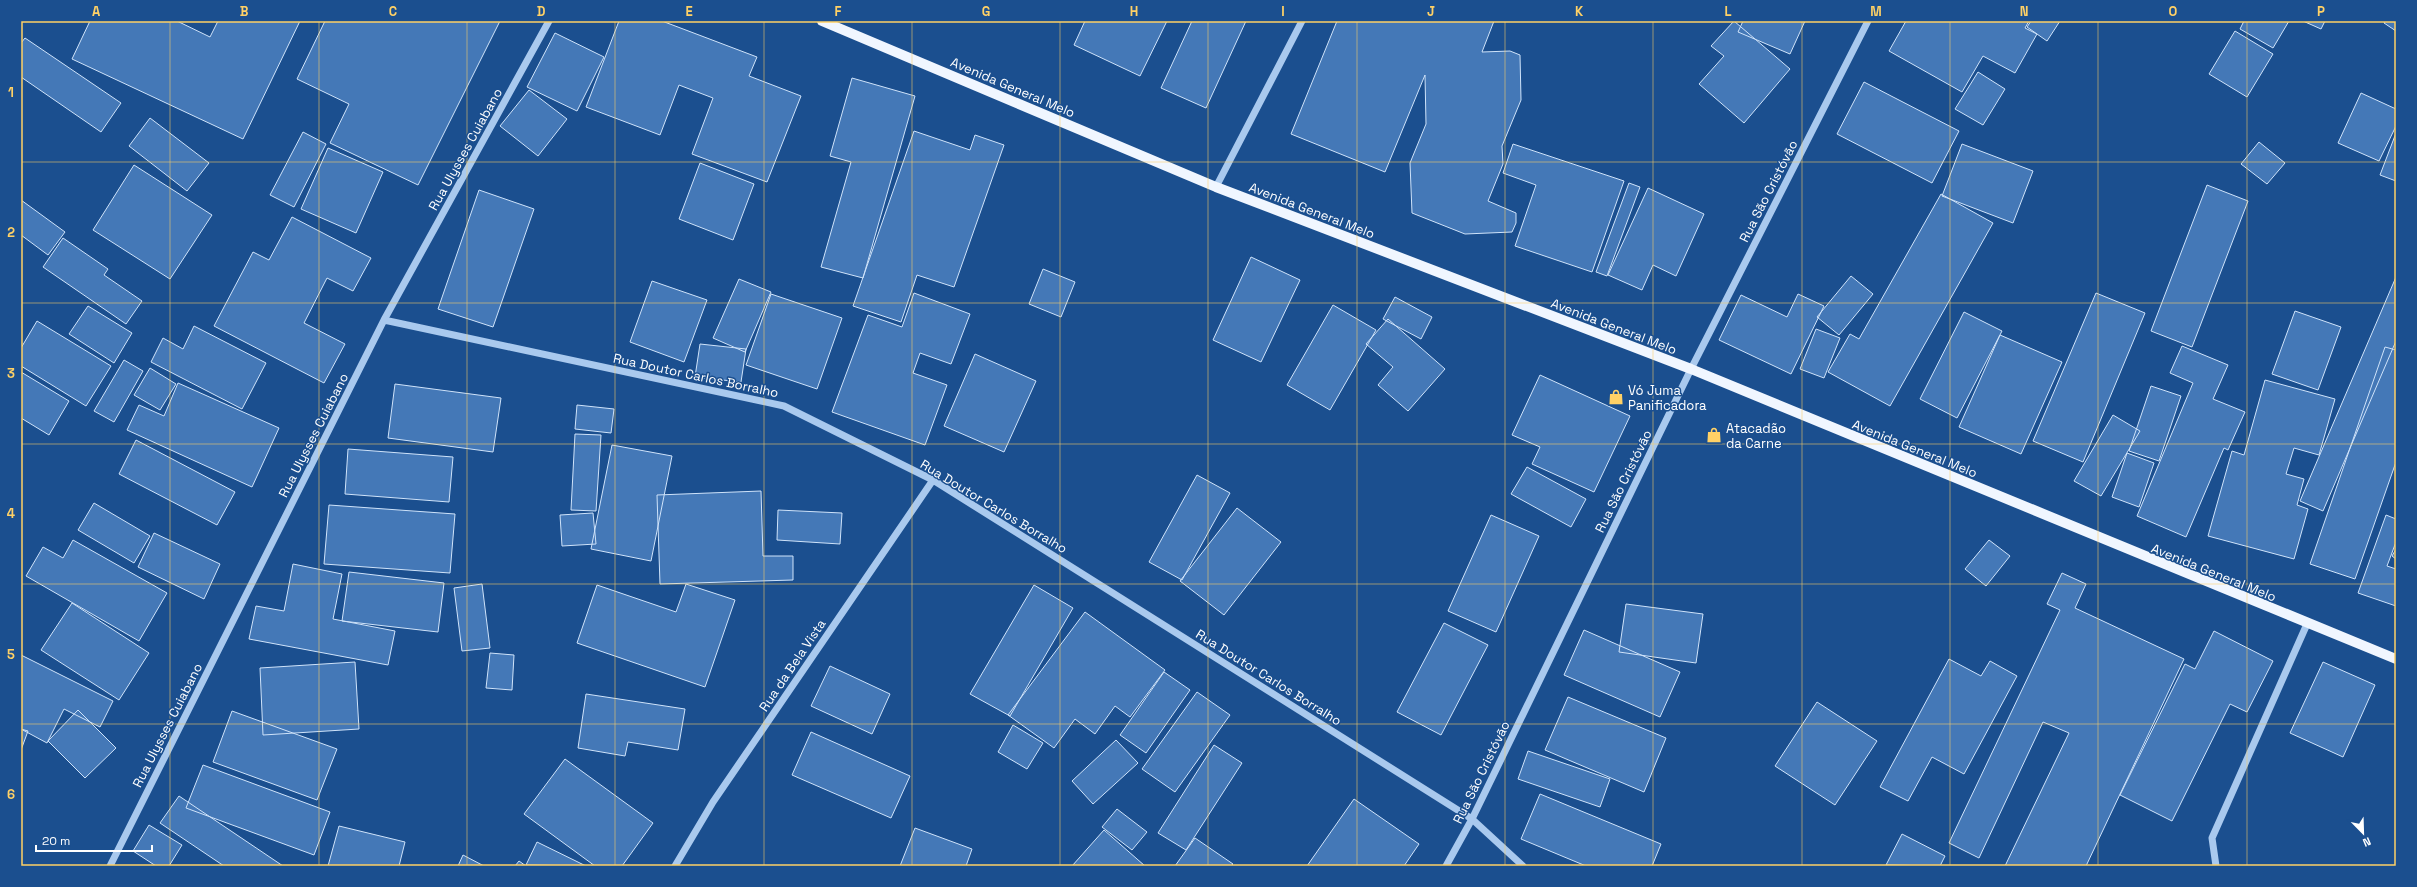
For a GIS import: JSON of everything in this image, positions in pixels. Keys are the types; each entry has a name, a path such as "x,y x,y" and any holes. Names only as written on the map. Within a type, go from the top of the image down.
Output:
{"main road":[{"name":"Avenida General Melo","path":"822,21 1216,187 1691,369 2307,624 2396,659"}],"street":[{"name":"Rua Ulysses Cuiabano","path":"110,866 384,320 549,21"},
{"path":"1216,187 1302,21"},
{"name":"Rua São Cristóvão","path":"1446,866 1472,819 1691,369 1868,21"},
{"name":"Rua Doutor Carlos Borralho","path":"384,320 784,406 933,480 1472,819 1523,866"},
{"name":"Rua da Bela Vista","path":"676,866 713,802 933,480"},
{"path":"2216,866 2212,838 2307,624"}],"building":[{"path":"90,21 177,21 210,37 218,21 300,21 243,139 72,59"},
{"path":"325,21 500,21 418,185 330,143 349,104 297,79"},
{"path":"619,21 662,21 757,57 749,76 801,96 767,182 692,154 713,98 679,85 660,135 586,107"},
{"path":"1085,21 1167,21 1140,76 1074,45"},
{"path":"1192,21 1246,21 1206,108 1161,88"},
{"path":"1337,21 1494,21 1482,52 1510,51 1520,55 1521,100 1502,146 1503,164 1488,201 1516,213 1516,223 1512,232 1465,234 1412,213 1410,163 1426,124 1425,75 1385,172 1291,134"},
{"path":"1734,21 1790,69 1744,123 1699,84 1724,56 1711,46"},
{"path":"1743,21 1805,21 1790,54 1738,32"},
{"path":"1906,21 2029,21 2025,28 2037,34 2015,73 1983,56 1962,92 1889,51"},
{"path":"2031,21 2060,21 2047,41 2027,27"},
{"path":"2244,21 2289,21 2273,48 2240,29"},
{"path":"2303,21 2325,21 2321,29"},
{"path":"2385,21 2396,21 2396,31 2384,23"},
{"path":"2235,31 2273,54 2247,97 2209,74"},
{"path":"555,33 604,57 577,111 527,87"},
{"path":"25,38 121,103 101,132 21,77 21,43"},
{"path":"1978,72 2005,89 1983,125 1955,109"},
{"path":"852,78 915,96 863,278 821,267 851,162 830,156"},
{"path":"1864,82 1959,131 1932,183 1837,134"},
{"path":"529,90 567,119 538,156 500,126"},
{"path":"2361,93 2396,109 2396,126 2379,161 2338,143"},
{"path":"150,118 209,163 187,191 129,146"},
{"path":"914,131 970,150 975,135 1004,145 954,287 917,275 901,322 853,306"},
{"path":"303,132 326,144 294,207 270,195"},
{"path":"2396,133 2396,181 2380,175"},
{"path":"2259,142 2285,163 2267,184 2241,164"},
{"path":"1513,144 1624,181 1592,272 1515,246 1536,185 1503,173"},
{"path":"1962,144 2033,171 2013,223 1942,196"},
{"path":"328,148 383,172 356,233 301,209"},
{"path":"700,163 754,184 733,240 679,219"},
{"path":"134,165 212,215 170,279 93,230"},
{"path":"1629,183 1640,187 1607,276 1596,272"},
{"path":"2207,185 2248,201 2192,347 2151,331"},
{"path":"1648,188 1704,214 1676,276 1653,265 1642,290 1608,275"},
{"path":"479,190 534,209 493,327 438,309"},
{"path":"1941,194 1993,223 1890,406 1828,372 1850,334 1859,339"},
{"path":"21,200 65,232 48,255 21,235"},
{"path":"292,217 371,258 353,291 327,278 304,323 345,344 324,383 214,326 253,252 269,260"},
{"path":"63,238 108,269 104,275 142,301 126,324 43,267"},
{"path":"1251,257 1300,280 1261,362 1213,340"},
{"path":"1043,269 1075,282 1061,317 1029,304"},
{"path":"1851,276 1873,294 1839,335 1817,317"},
{"path":"2396,277 2396,341 2323,511 2300,501"},
{"path":"739,279 771,292 745,352 713,338"},
{"path":"652,281 707,300 684,362 630,342"},
{"path":"914,293 970,314 951,364 920,353 913,373 947,385 925,445 832,412 868,315 902,327"},
{"path":"2096,293 2145,313 2083,462 2033,441"},
{"path":"771,294 842,318 817,389 746,365"},
{"path":"1798,294 1824,306 1791,374 1719,340 1741,295 1787,317"},
{"path":"1395,297 1432,317 1421,339 1383,319"},
{"path":"1333,305 1376,330 1330,410 1287,385"},
{"path":"88,306 132,333 114,363 69,334"},
{"path":"2295,311 2341,327 2318,390 2272,374"},
{"path":"1964,312 2002,331 1957,418 1920,399"},
{"path":"1388,319 1445,369 1408,411 1378,385 1393,367 1366,344"},
{"path":"37,321 111,366 86,406 21,366 21,348"},
{"path":"194,326 266,363 242,409 151,362 163,338 183,349"},
{"path":"1816,329 1840,338 1824,378 1800,369"},
{"path":"2000,335 2062,362 2021,454 1959,427"},
{"path":"700,344 746,349 741,382 695,377"},
{"path":"2182,346 2228,365 2213,399 2245,412 2228,450 2224,448 2186,537 2137,516 2193,383 2170,373"},
{"path":"2385,347 2396,350 2396,462 2355,579 2310,564"},
{"path":"975,354 1036,381 1004,452 944,426"},
{"path":"124,360 143,371 114,422 94,411"},
{"path":"150,368 176,384 160,410 134,395"},
{"path":"21,372 69,401 49,435 21,418"},
{"path":"1540,375 1630,416 1594,492 1532,464 1540,447 1512,435"},
{"path":"2265,380 2335,399 2319,455 2294,448 2286,474 2304,479 2297,505 2308,509 2294,559 2208,536 2232,451 2244,455"},
{"path":"178,383 279,428 252,487 127,430 139,405 164,416"},
{"path":"395,384 501,398 493,452 388,438"},
{"path":"2151,386 2181,396 2159,461 2129,451"},
{"path":"577,405 614,409 611,433 575,429"},
{"path":"2113,415 2140,431 2101,496 2074,481"},
{"path":"575,434 601,435 596,511 571,510"},
{"path":"136,440 235,492 217,525 119,474"},
{"path":"612,445 672,456 651,561 591,549"},
{"path":"348,449 453,457 449,502 345,494"},
{"path":"2127,453 2154,463 2139,507 2112,497"},
{"path":"1527,467 1586,499 1571,527 1511,494"},
{"path":"1197,475 1230,493 1182,580 1149,562"},
{"path":"761,491 763,556 793,556 793,580 660,584 657,495"},
{"path":"94,503 150,536 134,563 78,530"},
{"path":"329,505 455,514 450,573 324,564"},
{"path":"1237,508 1281,542 1224,615 1180,581"},
{"path":"778,510 842,513 840,544 777,540"},
{"path":"593,513 596,544 562,546 560,515"},
{"path":"1491,515 1539,536 1496,632 1448,611"},
{"path":"2386,515 2396,519 2396,542 2387,566 2396,569 2396,606 2358,593"},
{"path":"154,533 220,564 204,599 138,567"},
{"path":"73,540 167,593 139,641 26,576 43,547 63,558"},
{"path":"1989,540 2010,556 1986,586 1965,569"},
{"path":"2396,549 2396,559 2392,556"},
{"path":"293,564 342,574 333,619 395,631 388,665 249,639 256,606 284,611"},
{"path":"349,572 444,583 438,632 342,621"},
{"path":"2062,573 2086,584 2075,608 2184,659 2086,866 2005,866 2069,733 2043,722 1979,858 1949,843 2060,610 2047,604"},
{"path":"482,584 490,648 462,651 454,588"},
{"path":"686,584 735,600 705,687 577,643 597,585 676,612"},
{"path":"1034,585 1073,608 1010,716 970,694"},
{"path":"72,603 149,653 119,700 41,650"},
{"path":"1626,604 1703,614 1696,663 1619,652"},
{"path":"1085,612 1165,670 1130,717 1115,706 1095,734 1075,719 1054,748 1008,715"},
{"path":"1444,623 1488,645 1441,735 1397,712"},
{"path":"1584,630 1680,672 1660,717 1564,675"},
{"path":"2214,631 2273,661 2247,712 2230,704 2172,821 2120,795 2185,664 2195,669"},
{"path":"490,653 514,655 512,690 486,688"},
{"path":"21,655 113,701 100,727 64,709 47,743 21,729"},
{"path":"1949,659 1981,676 1990,661 2017,676 1964,774 1932,757 1908,801 1880,787"},
{"path":"355,662 359,729 263,735 260,668"},
{"path":"2323,662 2375,685 2343,757 2290,733"},
{"path":"830,666 890,694 872,734 811,706"},
{"path":"1164,672 1190,690 1146,753 1120,735"},
{"path":"1197,692 1230,715 1175,792 1142,769"},
{"path":"586,694 685,709 678,750 628,742 625,756 578,748"},
{"path":"1568,697 1666,738 1644,792 1545,750"},
{"path":"1817,702 1877,741 1835,805 1775,766"},
{"path":"78,710 116,748 85,778 48,741"},
{"path":"232,711 337,749 317,800 213,762"},
{"path":"1013,725 1043,743 1027,769 998,752"},
{"path":"21,729 28,731 21,750"},
{"path":"811,732 910,776 891,818 792,775"},
{"path":"1116,740 1138,763 1093,804 1072,781"},
{"path":"1214,745 1242,763 1186,850 1158,833"},
{"path":"1528,751 1610,779 1600,807 1518,779"},
{"path":"565,759 653,823 622,866 595,866 524,814"},
{"path":"203,765 330,812 314,855 186,808"},
{"path":"1540,794 1661,844 1652,866 1586,866 1521,839"},
{"path":"179,796 283,866 224,866 160,823"},
{"path":"1354,799 1419,844 1404,866 1307,866"},
{"path":"1117,809 1147,832 1132,850 1102,827"},
{"path":"149,825 182,845 169,866 156,866 133,851"},
{"path":"339,826 405,842 399,866 328,866"},
{"path":"915,828 972,849 966,866 900,866"},
{"path":"1104,830 1145,866 1072,866"},
{"path":"1902,834 1945,856 1940,866 1886,865"},
{"path":"1195,838 1233,864 1231,866 1175,866"},
{"path":"537,842 586,866 526,865"},
{"path":"463,855 484,866 458,866"},
{"path":"519,861 526,866 515,866"}],"place":[{"name":"Vó Juma Panificadora","path":"1616,397"},
{"name":"Atacadão da Carne","path":"1714,435"}]}
